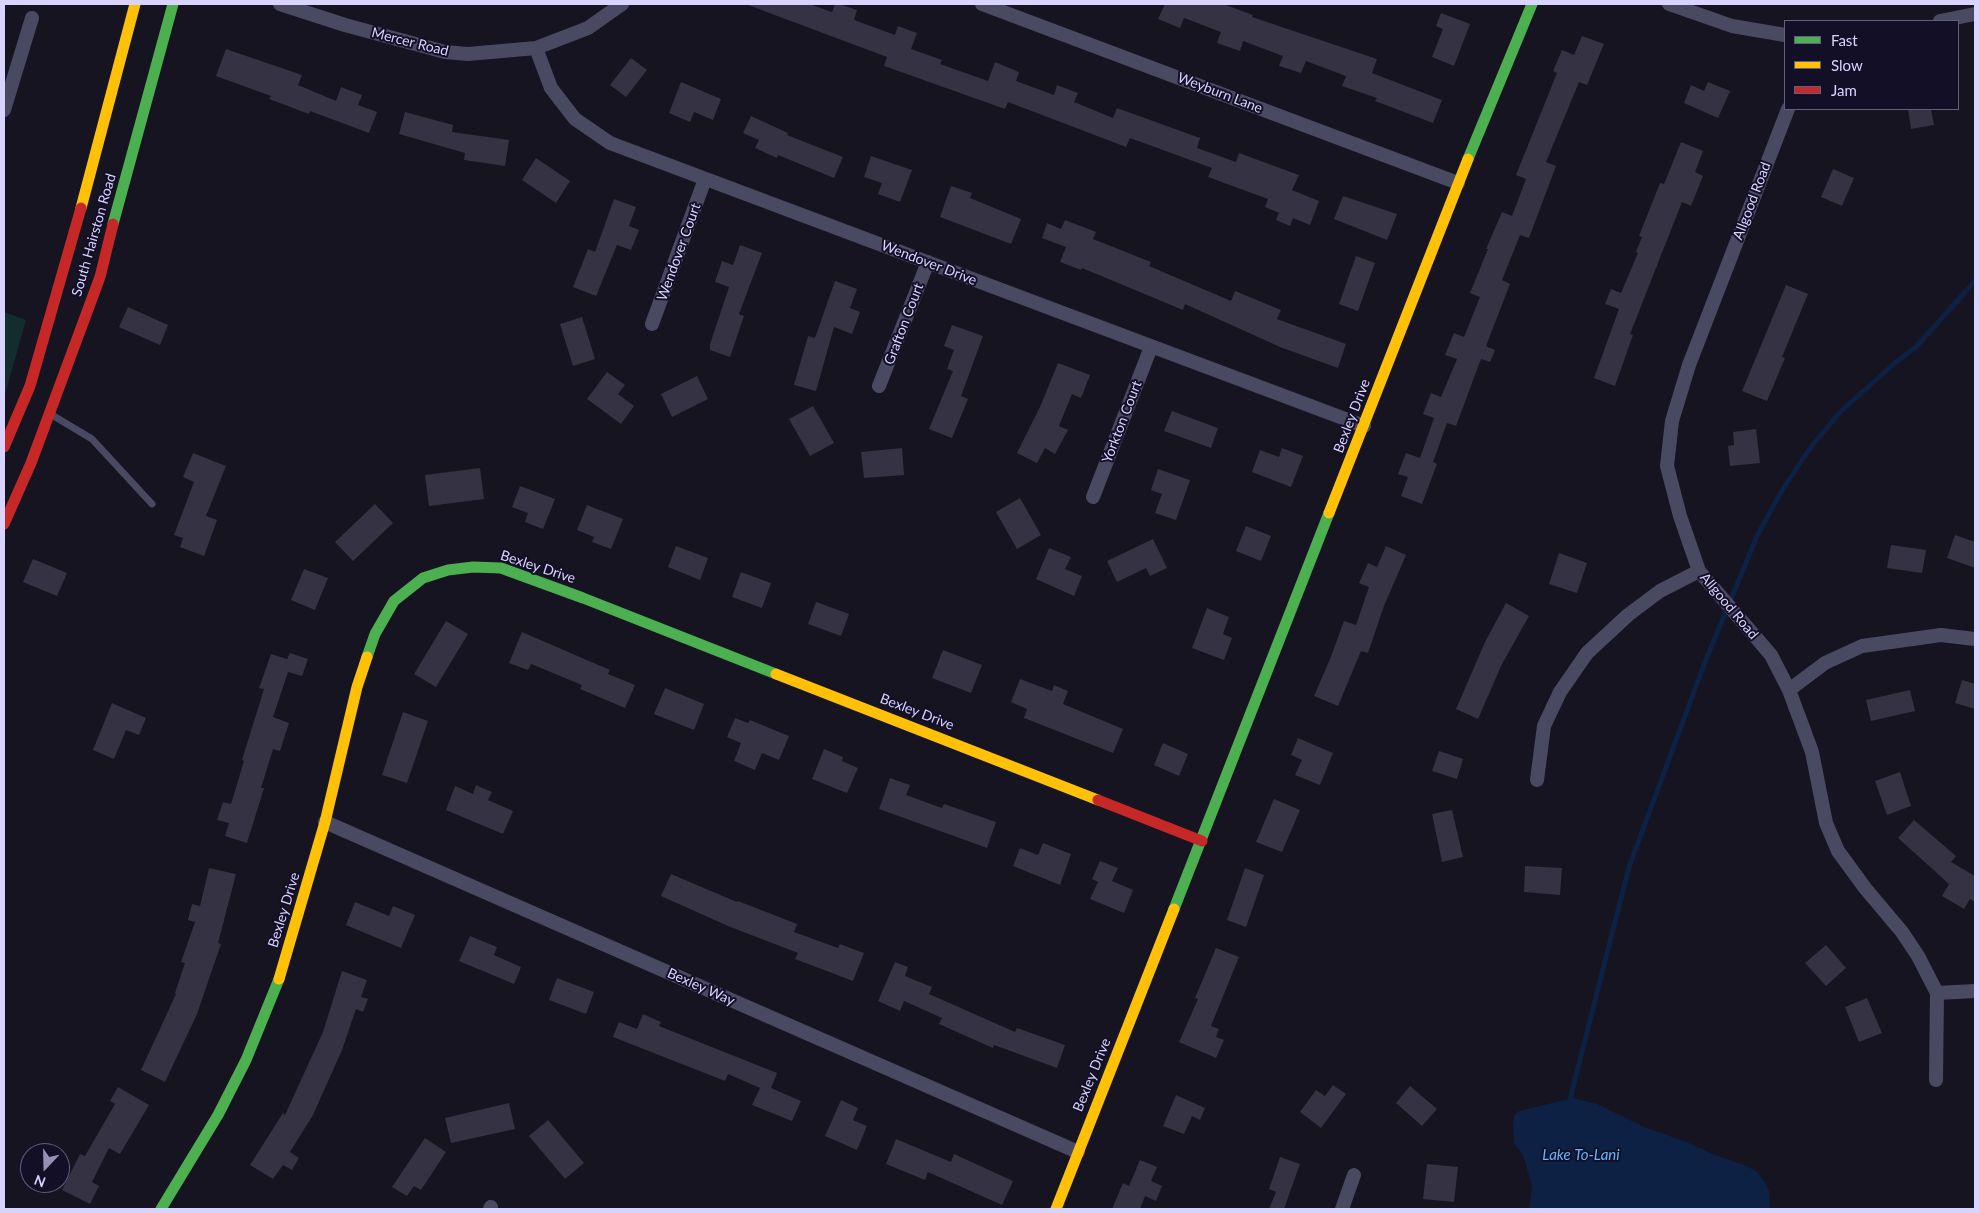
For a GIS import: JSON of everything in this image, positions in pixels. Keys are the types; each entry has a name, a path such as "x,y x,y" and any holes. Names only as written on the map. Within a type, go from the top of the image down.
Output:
{"street":[{"name":"South Hairston Road","path":"4,447 30,386 62,278 134,4"},
{"name":"South Hairston Road","path":"4,524 31,463 100,277 173,4"},
{"name":"Mercer Road","path":"280,4 345,26 445,52 468,54 536,48 588,28 622,4"},
{"name":"Weyburn Lane","path":"982,4 1458,183"},
{"name":"Bexley Drive","path":"1056,1209 1458,183 1532,4"},
{"path":"1669,4 1732,26 1784,35"},
{"path":"1943,20 1971,11"},
{"path":"4,110 6,92 32,18"},
{"name":"Wendover Drive","path":"536,48 551,88 575,119 610,143 1364,426"},
{"name":"Allgood Road","path":"1788,110 1689,365 1672,421 1667,466 1680,516 1699,571 1771,655 1789,690 1812,752 1826,823 1838,851 1865,888 1902,932 1918,956 1937,993 1936,1080"},
{"name":"Wendover Court","path":"652,324 706,180"},
{"name":"Grafton Court","path":"879,386 928,262"},
{"name":"Yorkton Court","path":"1093,497 1151,347"},
{"name":"Bexley Drive","path":"161,1209 218,1115 246,1060 275,992 325,822 357,687 375,634 394,601 423,578 448,570 473,567 502,568 1202,840"},
{"path":"1537,780 1544,726 1560,692 1587,653 1628,615 1660,591 1699,571"},
{"path":"1789,690 1825,663 1862,646 1908,638 1941,635 1975,639"},
{"name":"Bexley Way","path":"325,822 1078,1152"},
{"path":"1937,993 1975,991"},
{"path":"1342,1209 1354,1175"}],"lane":[{"path":"49,414 92,439 152,504"}],"green space":[{"path":"4,312 26,320 4,398"}],"water":[{"name":"Lake To-Lani","path":"1573,1098 1597,1104 1642,1126 1756,1171 1763,1179 1769,1191 1770,1209 1529,1209 1532,1186 1523,1155 1514,1143 1513,1123 1515,1115 1519,1111"}],"building":[{"path":"749,4 809,4 832,12 835,4 839,4 857,10 854,20 895,35 898,26 917,33 911,49 942,60 940,64 988,81 995,62 1019,72 1016,81 1054,95 1057,85 1078,93 1074,102 1113,118 1117,108 1200,138 1197,148 1236,162 1239,153 1299,175 1292,190 1319,201 1310,225 1293,218 1290,226 1276,220 1279,213 1265,207 1268,199 1208,177 1212,168 1130,138 1126,147 1008,102 1005,109 884,66 887,57"},
{"path":"1165,4 1223,4 1253,15 1252,17 1377,59 1372,73 1442,100 1433,123 1375,101 1377,98 1342,86 1346,76 1306,61 1301,73 1279,66 1283,56 1243,41 1240,51 1217,43 1221,32 1184,18 1180,28 1158,19"},
{"path":"1441,13 1470,24 1454,66 1432,57 1443,29 1436,26"},
{"path":"1582,36 1604,44 1587,85 1579,82 1546,162 1556,166 1529,238 1520,235 1502,280 1510,284 1486,346 1495,350 1490,362 1481,359 1456,426 1447,423 1433,462 1437,464 1422,504 1401,496 1408,477 1398,474 1406,453 1420,458 1434,418 1423,414 1431,393 1441,397 1457,359 1445,355 1454,333 1464,337 1480,297 1470,293 1502,212 1512,216 1526,179 1516,175 1557,73 1553,71 1562,50 1574,55"},
{"path":"226,49 302,75 298,85 336,101 341,87 362,95 358,105 377,112 369,133 310,111 309,114 269,99 271,96 216,76"},
{"path":"631,58 647,70 626,97 610,85"},
{"path":"681,82 721,99 713,120 694,112 690,122 669,113"},
{"path":"1708,82 1730,91 1718,118 1684,103 1691,85 1704,91"},
{"path":"1908,110 1931,110 1934,125 1911,129"},
{"path":"405,112 453,125 452,132 509,140 505,166 464,160 465,153 399,134"},
{"path":"751,116 788,133 787,135 843,157 834,178 778,155 777,158 755,148 759,140 743,133"},
{"path":"1681,142 1703,151 1695,172 1703,176 1691,206 1682,202 1630,334 1633,335 1615,386 1594,378 1619,309 1605,304 1611,289 1621,293 1638,253 1636,252 1642,237 1639,236 1660,183 1664,184"},
{"path":"871,156 912,170 900,202 878,194 882,183 864,177"},
{"path":"536,158 570,181 556,203 522,180"},
{"path":"1833,169 1854,178 1842,206 1821,197"},
{"path":"951,186 972,193 970,198 1021,219 1011,244 940,217"},
{"path":"1343,196 1397,214 1387,240 1334,219"},
{"path":"614,199 636,207 629,226 639,230 631,250 617,245 596,296 573,287 588,249 595,252"},
{"path":"1065,220 1096,232 1093,239 1151,262 1149,266 1231,301 1235,291 1281,310 1277,319 1346,344 1338,368 1280,347 1185,304 1183,310 1082,268 1081,270 1060,262 1066,247 1042,238 1047,223 1061,229"},
{"path":"740,245 762,253 739,314 744,316 730,357 710,350 710,344 729,287 715,282 722,261 733,265"},
{"path":"1356,256 1375,263 1358,311 1339,304"},
{"path":"835,281 857,289 850,308 860,312 852,334 834,327 816,391 794,385 808,336 815,338"},
{"path":"1786,285 1808,294 1782,357 1785,358 1767,401 1742,391"},
{"path":"128,307 168,325 160,345 119,327"},
{"path":"582,317 595,359 573,366 560,324"},
{"path":"952,325 983,336 961,396 968,399 952,438 929,429 953,371 947,369 954,350 944,346"},
{"path":"1058,363 1090,375 1081,398 1072,394 1059,426 1068,430 1055,454 1045,448 1037,463 1017,453 1040,407"},
{"path":"607,372 625,385 618,394 634,406 621,424 587,399"},
{"path":"697,376 708,399 672,417 661,394"},
{"path":"813,406 834,443 810,456 789,419"},
{"path":"1172,411 1218,428 1211,448 1164,431"},
{"path":"1756,429 1760,463 1730,466 1728,446 1734,445 1733,432"},
{"path":"902,448 904,475 864,478 861,452"},
{"path":"1282,448 1303,456 1291,487 1252,472 1260,450 1279,457"},
{"path":"193,453 226,466 206,516 217,520 204,556 180,547 183,538 174,535 194,482 183,477"},
{"path":"480,468 484,499 429,506 425,475"},
{"path":"1158,469 1190,480 1176,520 1155,513 1162,494 1151,490"},
{"path":"520,486 555,499 543,529 525,522 528,513 512,507"},
{"path":"1020,498 1041,535 1017,549 996,512"},
{"path":"375,504 393,523 353,561 335,542"},
{"path":"587,505 623,519 611,549 592,542 594,537 577,530"},
{"path":"1246,526 1271,536 1261,561 1236,551"},
{"path":"1955,535 1975,542 1975,568 1947,558"},
{"path":"1153,539 1167,568 1150,576 1146,568 1117,582 1107,561"},
{"path":"1891,545 1926,550 1922,573 1887,568"},
{"path":"676,546 708,558 700,580 668,567"},
{"path":"1386,546 1406,555 1384,606 1368,653 1361,651 1338,706 1314,696 1344,621 1356,625 1369,587 1359,583 1368,563 1377,567"},
{"path":"1049,548 1071,557 1065,569 1082,576 1074,596 1036,579"},
{"path":"1559,553 1587,563 1577,593 1549,584"},
{"path":"33,559 67,573 57,596 23,582"},
{"path":"304,569 328,578 315,610 291,600"},
{"path":"741,572 771,583 762,608 732,597"},
{"path":"816,602 849,614 841,636 808,624"},
{"path":"1506,603 1529,616 1502,664 1478,719 1456,709 1485,642"},
{"path":"1207,608 1229,617 1223,634 1232,638 1224,660 1192,648"},
{"path":"446,621 468,634 436,687 414,674"},
{"path":"522,632 610,670 608,674 635,685 625,708 580,689 582,685 531,664 528,670 509,663"},
{"path":"943,650 982,665 971,693 932,678"},
{"path":"290,653 308,659 302,676 288,672 273,717 289,723 280,751 273,749 261,788 264,788 247,843 225,836 229,823 217,820 223,802 231,804 244,761 242,760 264,689 259,688 271,654 287,659"},
{"path":"1020,679 1052,691 1054,685 1068,691 1063,704 1123,729 1113,753 1024,718 1027,709 1011,702"},
{"path":"1962,680 1975,684 1975,709 1955,703"},
{"path":"665,688 704,704 694,730 654,714"},
{"path":"1910,690 1915,711 1871,721 1866,700"},
{"path":"112,703 146,718 139,735 126,730 114,759 93,750"},
{"path":"403,712 428,721 407,783 382,775"},
{"path":"735,718 748,723 750,720 789,736 779,760 762,753 755,770 734,761 741,743 727,737"},
{"path":"1298,738 1333,753 1320,785 1295,775 1302,760 1291,755"},
{"path":"1163,743 1188,754 1179,776 1154,765"},
{"path":"824,749 843,757 842,761 858,768 847,793 812,779"},
{"path":"1439,751 1463,759 1457,779 1432,771"},
{"path":"1900,772 1911,806 1887,815 1875,781"},
{"path":"890,778 910,785 906,795 942,808 944,804 996,822 987,848 879,809"},
{"path":"476,785 492,792 488,800 513,811 503,834 446,810 455,786 473,794"},
{"path":"1274,799 1300,810 1282,852 1256,842"},
{"path":"1452,810 1463,857 1442,862 1432,814"},
{"path":"1914,820 1956,856 1951,862 1975,876 1975,902 1970,899 1964,909 1942,896 1949,884 1898,838"},
{"path":"1043,843 1071,854 1060,885 1013,866 1020,848 1038,855"},
{"path":"1100,861 1118,868 1112,881 1133,890 1124,913 1090,899 1098,882 1092,879"},
{"path":"1525,866 1562,868 1560,895 1524,892"},
{"path":"209,868 236,874 218,943 221,944 197,1014 165,1082 141,1070 176,994 185,963 181,962 195,922 188,920 192,904 200,906"},
{"path":"1245,868 1264,875 1246,927 1227,920"},
{"path":"671,874 737,902 797,924 794,932 838,948 840,944 864,953 853,981 795,959 798,953 728,926 661,896"},
{"path":"355,902 389,916 393,906 415,915 401,948 346,925"},
{"path":"470,936 497,947 494,955 521,967 514,984 459,961"},
{"path":"1826,945 1846,968 1826,986 1805,963"},
{"path":"1216,948 1239,957 1211,1026 1219,1029 1216,1037 1224,1040 1216,1058 1179,1042 1198,999 1195,998"},
{"path":"895,962 908,967 905,976 932,987 929,994 1015,1032 1017,1028 1065,1045 1057,1068 994,1045 993,1048 939,1024 942,1018 904,1001 900,1011 878,1001"},
{"path":"342,971 367,980 361,997 368,999 363,1012 356,1009 342,1050 313,1115 290,1152 299,1158 292,1170 283,1165 273,1179 250,1165 283,1113 285,1115 323,1032"},
{"path":"557,978 594,992 586,1014 549,1000"},
{"path":"1867,998 1882,1033 1859,1042 1845,1007"},
{"path":"643,1014 661,1022 659,1026 777,1073 771,1088 801,1101 792,1121 752,1105 760,1088 728,1074 725,1081 613,1037 619,1022 637,1029"},
{"path":"1333,1085 1346,1094 1321,1128 1300,1112 1316,1090 1325,1096"},
{"path":"1410,1086 1437,1109 1422,1126 1396,1103"},
{"path":"118,1087 149,1105 120,1154 109,1148 92,1182 99,1186 90,1204 68,1193 70,1193 70,1174 80,1154 85,1156 115,1104 110,1101"},
{"path":"1176,1095 1205,1108 1200,1120 1192,1116 1184,1134 1163,1126"},
{"path":"841,1100 858,1108 853,1120 867,1126 857,1150 825,1136"},
{"path":"509,1103 515,1129 451,1143 445,1118"},
{"path":"548,1120 584,1163 565,1179 529,1136"},
{"path":"425,1138 446,1152 421,1190 414,1186 407,1196 392,1187"},
{"path":"896,1139 951,1162 954,1154 1013,1181 1002,1205 928,1172 925,1180 886,1164"},
{"path":"1280,1157 1300,1164 1284,1209 1269,1209 1276,1192 1269,1189"},
{"path":"1140,1160 1157,1167 1151,1181 1162,1186 1156,1201 1145,1196 1140,1209 1112,1209 1123,1183 1129,1186"},
{"path":"1427,1164 1458,1167 1454,1202 1423,1199"}],"waterway":[{"path":"1570,1099 1629,867 1705,662 1757,536 1781,492 1808,451 1840,412 1896,362 1916,347 1975,281"}],"traffic: fast":[{"path":"113,224 173,4"},
{"path":"1468,159 1532,4"},
{"path":"1174,909 1329,513"},
{"path":"367,657 375,634 394,601 423,578 448,570 473,567 501,568 776,674"},
{"path":"161,1209 218,1115 246,1060 279,979"}],"traffic: slow":[{"path":"81,208 135,4"},
{"path":"1329,513 1468,159"},
{"path":"279,979 325,822 357,687 367,657"},
{"path":"776,674 1098,800"},
{"path":"1056,1209 1174,909"}],"traffic: jam":[{"path":"4,447 30,386 81,208"},
{"path":"4,524 31,463 100,277 113,224"},
{"path":"1098,800 1202,841"}]}
